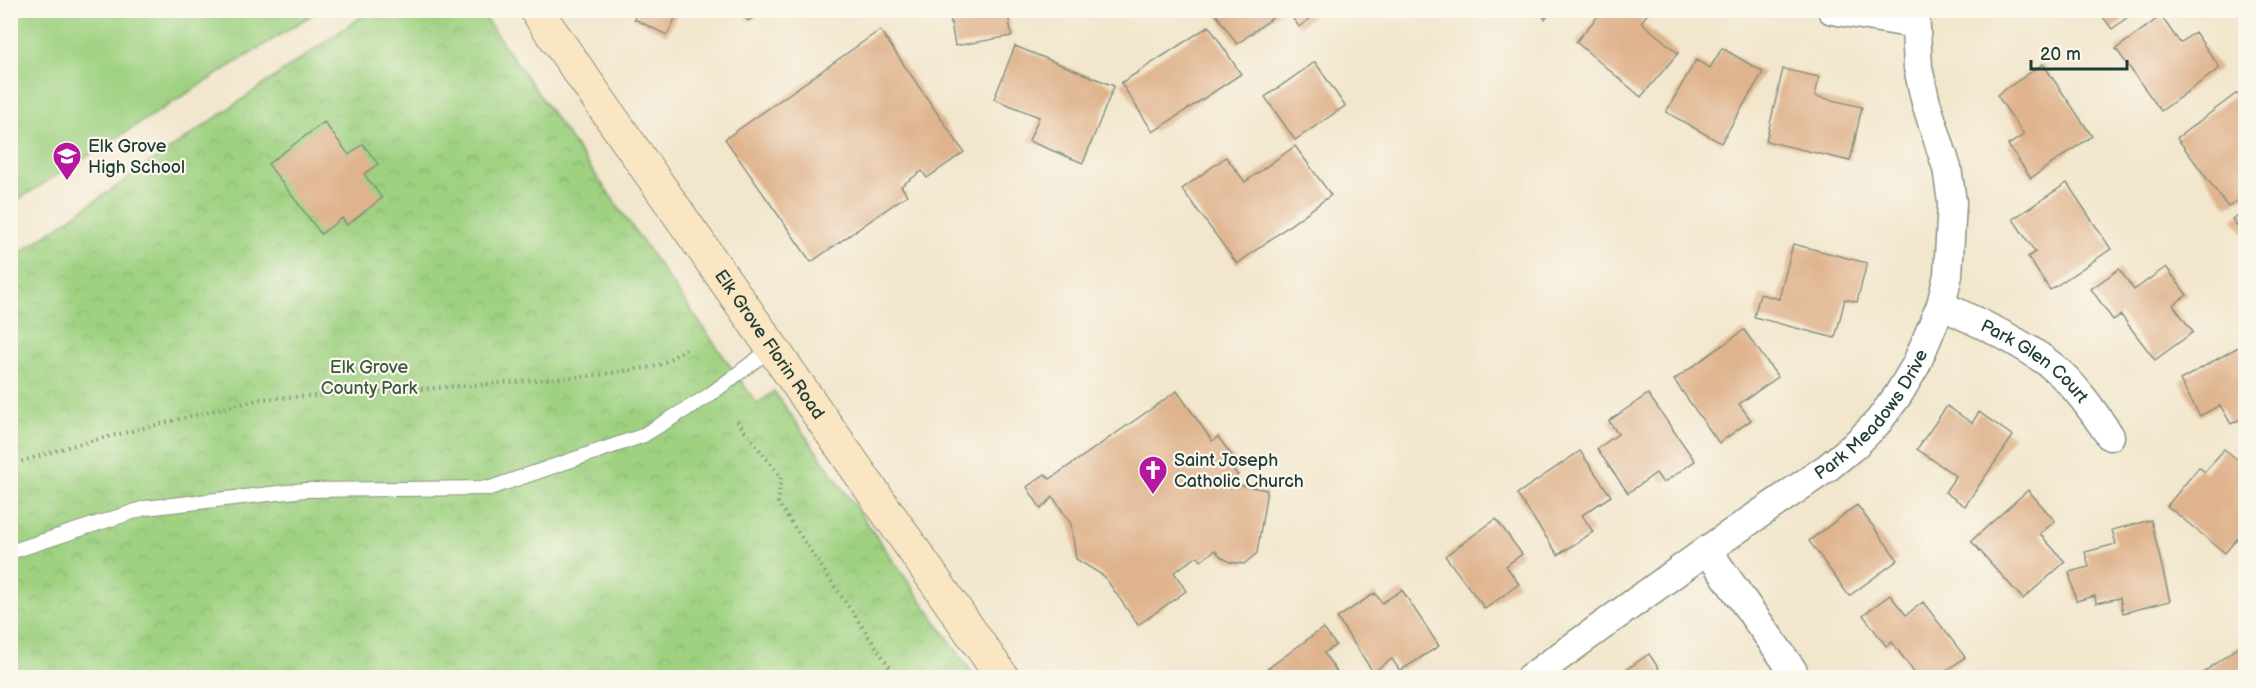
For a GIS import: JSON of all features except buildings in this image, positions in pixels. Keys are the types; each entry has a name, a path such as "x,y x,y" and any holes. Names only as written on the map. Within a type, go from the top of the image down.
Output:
{"main road":[{"name":"Elk Grove Florin Road","path":"536,10 1003,678"}],"street":[{"path":"1832,10 1915,17"},
{"name":"Park Meadows Drive","path":"1530,678 1707,550 1827,468 1878,422 1916,365 1941,306 1948,275 1952,202 1947,168 1926,104 1918,68 1915,17"},
{"name":"Park Glen Court","path":"1941,306 2000,333 2030,350 2058,372 2082,397 2110,436"},
{"path":"1707,550 1793,671"}],"lane":[{"path":"10,552 145,508 305,490 490,488 642,436 708,396 772,348"}],"path":[{"path":"10,465 75,445 261,399 591,376 658,366 686,349"},
{"path":"736,421 781,477 778,503 897,678"}],"green space":[{"name":"Elk Grove High School","path":"11,10 318,10 318,11 11,204"},
{"name":"Elk Grove County Park","path":"370,11 480,11 757,404 774,391 975,677 11,677 10,260"}],"place":[{"name":"Elk Grove High School","path":"67,182"},
{"name":"Saint Joseph Catholic Church","path":"1153,496"}]}
